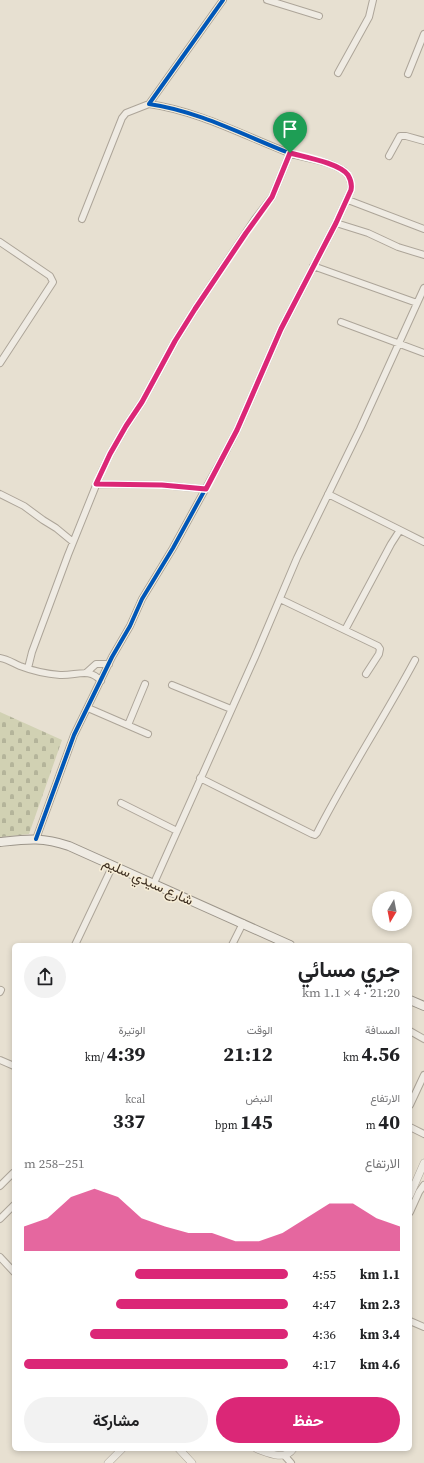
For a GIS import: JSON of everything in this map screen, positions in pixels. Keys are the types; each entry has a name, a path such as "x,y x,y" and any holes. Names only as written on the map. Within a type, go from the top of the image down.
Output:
{"main road":[{"name":"شارع سيدي سليم","path":"0,842 36,839 56,842 69,846 286,943"},
{"path":"412,1001 424,1006"}],"street":[{"path":"82,219 122,118 126,113 149,104 223,0"},
{"path":"267,0 319,16"},
{"path":"338,73 363,29 373,0"},
{"path":"408,74 424,34"},
{"path":"36,839 74,735 109,664 130,626 142,599 173,548 237,430 281,329 348,200 352,185 349,176 345,172 333,166 290,153 214,122 181,111 149,104"},
{"path":"389,156 400,136 406,136 424,141"},
{"path":"28,668 32,652 73,542 96,484 110,454 142,402 179,334 246,233 272,197 290,153"},
{"path":"348,200 424,229"},
{"path":"336,223 368,233 398,247 424,255"},
{"path":"0,242 50,276 53,282 0,363"},
{"path":"313,266 417,304"},
{"path":"154,883 297,558 360,429 424,288"},
{"path":"341,322 424,353"},
{"path":"96,484 162,485 206,489"},
{"path":"0,494 24,506 42,520 56,528 73,542"},
{"path":"328,494 424,542"},
{"path":"345,630 400,530"},
{"path":"280,599 379,647 379,654 366,674"},
{"path":"0,658 40,672 69,676 86,673 97,676 101,681"},
{"path":"200,778 312,834 317,834 415,660"},
{"path":"86,673 96,664 109,664"},
{"path":"128,725 145,684"},
{"path":"172,685 231,710"},
{"path":"88,708 148,734"},
{"path":"121,803 177,831"},
{"path":"77,943 113,866"},
{"path":"233,943 243,924"},
{"path":"412,1032 424,1039"},
{"path":"0,1060 12,1065"},
{"path":"412,1101 424,1075"},
{"path":"412,1128 424,1134"},
{"path":"412,1191 424,1164"},
{"path":"0,1186 12,1174"},
{"path":"412,1208 424,1185"},
{"path":"0,1219 12,1207"},
{"path":"0,1257 12,1270"},
{"path":"412,1322 424,1327"},
{"path":"112,1462 120,1451"},
{"path":"181,1451 192,1463"},
{"path":"263,1451 274,1455 284,1456 291,1451"},
{"path":"284,1456 291,1463"}],"green space":[{"path":"0,712 62,740 29,834 0,837"}],"cycle path":[{"path":"36,839 74,735 112,657 130,626 142,599 173,548 237,430 281,329 336,223 351,190 351,182 348,175 338,167 331,164 289,153 220,124 185,112 149,104 223,0"}],"route":[{"path":"290,153 333,166 345,172 349,176 352,185 350,196 293,304 237,430 206,489 162,485 96,484 110,454 142,402 175,341 228,259 272,197 290,153"}]}
